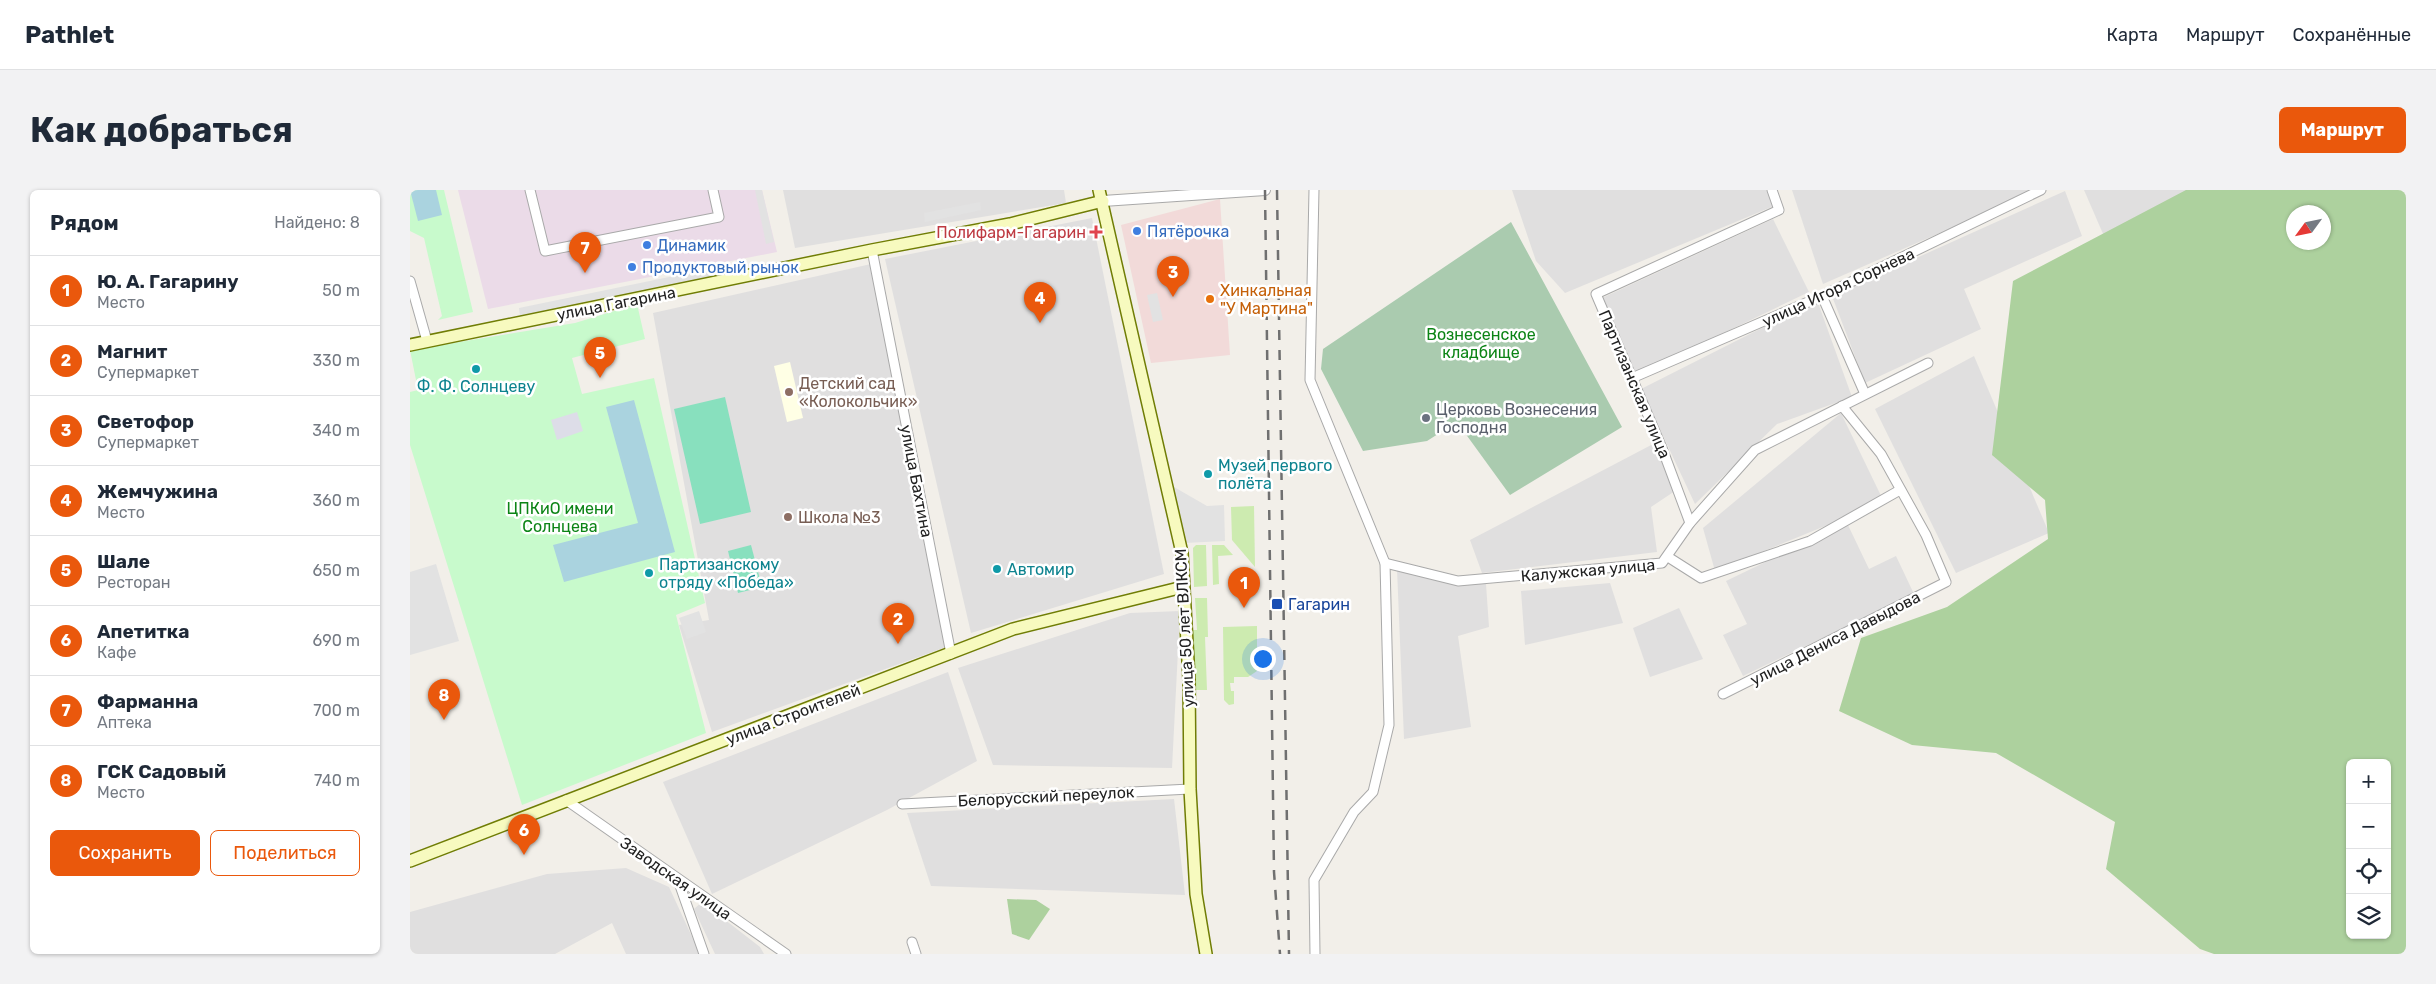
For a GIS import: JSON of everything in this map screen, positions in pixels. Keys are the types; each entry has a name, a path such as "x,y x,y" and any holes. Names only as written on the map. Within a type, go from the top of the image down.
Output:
{"main road":[{"name":"улица Гагарина","path":"410,344 872,250 1010,224 1101,195"},
{"name":"улица 50 лет ВЛКСМ","path":"1101,195 1182,553 1189,679 1190,789 1196,894 1206,954"},
{"name":"улица Строителей","path":"410,861 1013,629 1183,587"}],"street":[{"path":"530,190 544,251 719,217 712,190"},
{"name":"улица Гагарина","path":"1101,195 1265,190"},
{"path":"1314,190 1310,380 1385,563 1389,724 1373,792 1354,812 1314,880 1314,954"},
{"name":"Партизанская улица","path":"1690,523 1662,448 1596,294 1780,210 1772,190"},
{"name":"улица Игоря Сорнева","path":"1632,378 1822,296 2041,190"},
{"name":"улица Бахтина","path":"872,250 951,654"},
{"path":"410,281 426,341"},
{"path":"1822,296 1864,394"},
{"name":"Калужская улица","path":"1385,563 1458,581 1662,563 1690,523 1755,450 1928,363"},
{"path":"1668,557 1700,578 1810,541 1900,490 1881,454 1842,406"},
{"name":"улица Дениса Давыдова","path":"1723,694 1946,582 1926,535 1900,490"},
{"name":"Белорусский переулок","path":"902,804 1190,789"},
{"name":"Заводская улица","path":"566,800 786,954"},
{"path":"677,879 704,954"},
{"path":"912,942 916,954"}],"shaded area":[{"path":"458,190 762,190 777,252 488,309"},
{"path":"755,190 762,190 774,242 766,244"},
{"path":"783,190 1064,190 1066,203 795,248"},
{"path":"1512,190 1766,190 1774,206 1565,293 1536,261"},
{"path":"1792,190 2038,190 1823,284"},
{"path":"2084,190 2209,190 2107,243"},
{"path":"2065,191 2082,236 1964,289 1981,329 1865,383 1832,296"},
{"path":"1220,199 1230,355 1151,363 1121,225"},
{"path":"980,202 981,210 925,222 924,213"},
{"path":"1092,218 1164,574 971,633 885,259"},
{"path":"1773,219 1809,292 1636,375 1602,298"},
{"path":"732,264 733,273 520,316 519,308"},
{"path":"871,264 946,647 712,732 679,625 709,620 653,313"},
{"path":"1157,293 1163,320 1153,322 1147,295"},
{"path":"1817,300 1852,397 1777,424 1695,504 1641,389"},
{"path":"1974,356 2049,533 1956,573 1875,409"},
{"name":"Детский сад «Колокольчик»","path":"790,362 803,418 787,422 774,366"},
{"path":"577,412 583,431 557,440 551,420"},
{"path":"1841,413 1884,502 1715,571 1703,528"},
{"path":"1655,443 1675,491 1651,507 1657,552 1482,573 1470,540"},
{"path":"1174,487 1207,506 1224,505 1225,541 1184,543 1171,488"},
{"path":"1847,523 1869,569 1896,556 1914,594 1743,676 1723,635 1747,624 1726,581"},
{"path":"436,564 459,641 410,655 410,572"},
{"path":"1397,569 1486,584 1489,627 1458,636 1471,727 1404,739"},
{"path":"1610,583 1623,623 1525,645 1521,591"},
{"path":"1679,608 1703,659 1650,677 1633,628"},
{"path":"699,611 706,632 687,639 679,618"},
{"path":"1180,611 1172,768 993,765 958,668 1130,613"},
{"path":"948,672 977,761 887,810 712,894 663,782"},
{"path":"1174,799 1185,895 931,886 907,813"},
{"path":"626,868 669,887 700,954 626,954 612,923 555,954 410,954 410,912 547,874"},
{"path":"702,902 760,947 764,954 715,954 694,909"}],"green space":[{"path":"410,190 444,190 473,312 438,320 442,316 424,238 410,231"},
{"path":"2186,190 2406,190 2406,954 2214,954 2200,949 2106,869 2115,822 1996,753 1912,745 1839,711 1861,638 1947,607 2048,539 2045,500 1992,455 2013,281"},
{"name":"Вознесенское кладбище","path":"1511,222 1622,427 1510,495 1457,422 1427,441 1363,451 1321,369 1323,349"},
{"name":"ЦПКиО имени Солнцева","path":"637,304 645,339 572,358 582,394 654,378 705,603 676,615 706,733 522,805 410,445 410,392 418,390 410,350 575,323"},
{"path":"725,397 751,512 700,524 674,409"},
{"path":"1254,506 1255,567 1232,540 1231,507"},
{"path":"751,545 762,587 738,593 728,551"},
{"path":"1196,545 1206,545 1207,586 1194,587 1193,548"},
{"path":"1212,545 1224,545 1233,555 1218,556 1219,584 1213,585"},
{"path":"1195,598 1207,598 1208,637 1205,637 1207,690 1195,690 1192,630 1197,630"},
{"path":"1257,626 1257,671 1248,677 1234,677 1234,683 1230,683 1231,691 1234,691 1234,704 1229,705 1224,700 1223,627"},
{"path":"1007,899 1036,900 1050,909 1029,940 1012,934"}],"water":[{"path":"410,190 436,190 442,215 418,221"},
{"path":"634,400 675,552 564,582 553,545 638,523 606,407"}],"railway":[{"path":"1265,190 1274,872 1280,954"},
{"path":"1277,190 1289,954"}],"place":[{"name":"Пятёрочка","path":"1137,231"},
{"name":"Полифарм-Гагарин","path":"1096,232"},
{"name":"Динамик","path":"647,245"},
{"name":"Продуктовый рынок","path":"632,267"},
{"name":"Фарманна","path":"585,273"},
{"name":"Светофор","path":"1173,297"},
{"name":"Хинкальная \"У Мартина\"","path":"1210,299"},
{"name":"Жемчужина","path":"1040,323"},
{"name":"Ф. Ф. Солнцеву","path":"476,369"},
{"name":"Шале","path":"600,378"},
{"name":"Детский сад «Колокольчик»","path":"789,392"},
{"name":"Церковь Вознесения Господня","path":"1426,418"},
{"name":"Музей первого полёта","path":"1208,474"},
{"name":"Школа №3","path":"788,517"},
{"name":"Автомир","path":"997,569"},
{"name":"Партизанскому отряду «Победа»","path":"649,573"},
{"name":"Гагарин","path":"1277,604"},
{"name":"Ю. А. Гагарину","path":"1244,608"},
{"name":"Магнит","path":"898,644"},
{"name":"ГСК Садовый","path":"444,720"},
{"name":"Апетитка","path":"524,855"}]}
